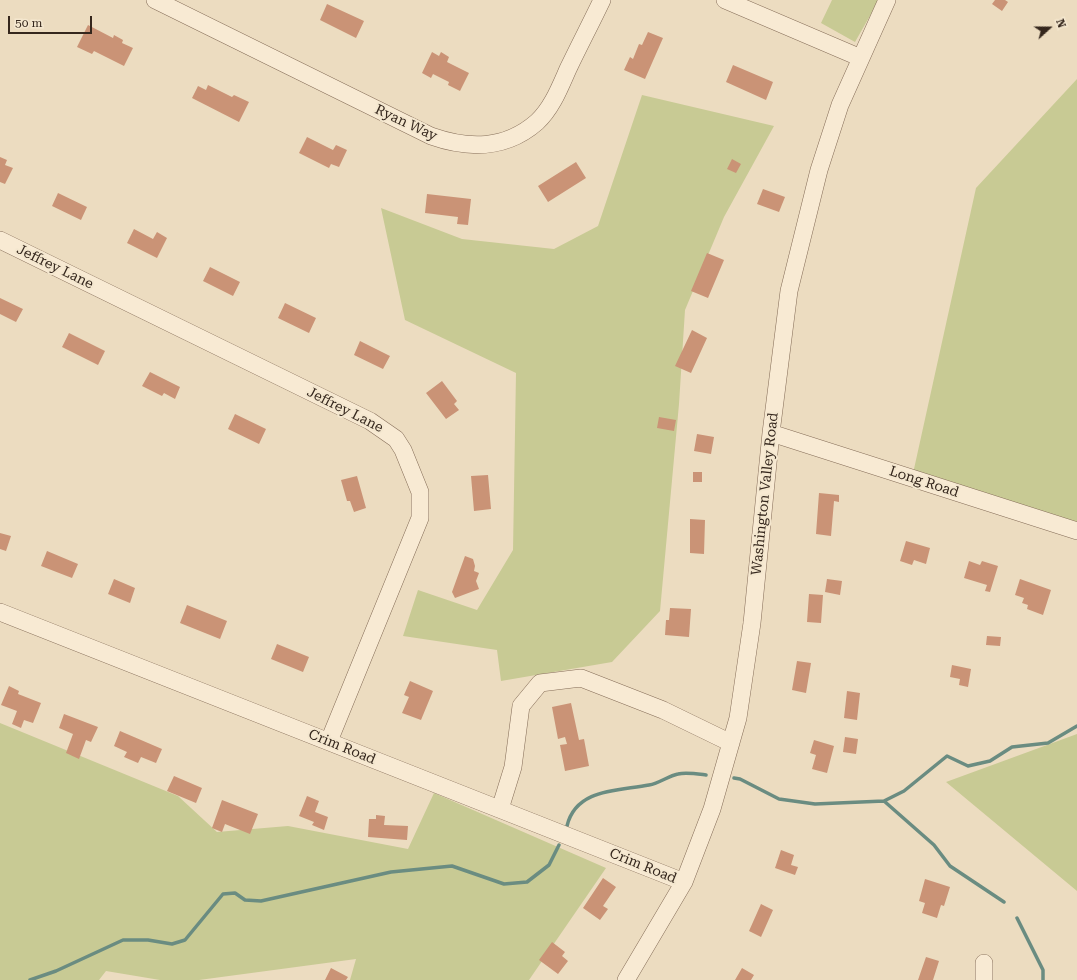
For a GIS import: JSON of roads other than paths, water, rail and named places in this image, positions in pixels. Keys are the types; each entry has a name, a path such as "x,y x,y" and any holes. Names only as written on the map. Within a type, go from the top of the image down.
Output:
{"street":[{"name":"Ryan Way","path":"155,0 430,136 464,146 496,143 512,137 538,121 556,94 602,0"},
{"path":"725,0 860,58"},
{"name":"Washington Valley Road","path":"626,980 684,882 712,809 732,743 738,718 752,622 771,433 789,291 819,170 840,105 887,0"},
{"name":"Jeffrey Lane","path":"0,240 370,421 396,439 403,450 420,492 420,518 329,741"},
{"name":"Long Road","path":"771,433 1077,531"},
{"name":"Crim Road","path":"0,612 684,882"},
{"path":"500,809 513,767 521,706 540,683 581,678 663,710 732,743"},
{"path":"984,963 984,980"}],"waterway":[{"path":"734,778 740,779 779,799 815,804 884,801 904,791 947,756 968,766 990,761 1012,747 1048,743 1077,726"},
{"path":"567,826 572,814 579,804 589,798 612,791 653,784 681,773 706,775"},
{"path":"884,801 934,845 950,866 1004,902"},
{"path":"30,980 56,971 123,940 148,940 172,944 185,940 223,894 235,893 245,900 261,901 391,872 452,866 504,884 527,882 549,865 559,845"},
{"path":"1017,918 1043,970 1043,980"}]}
